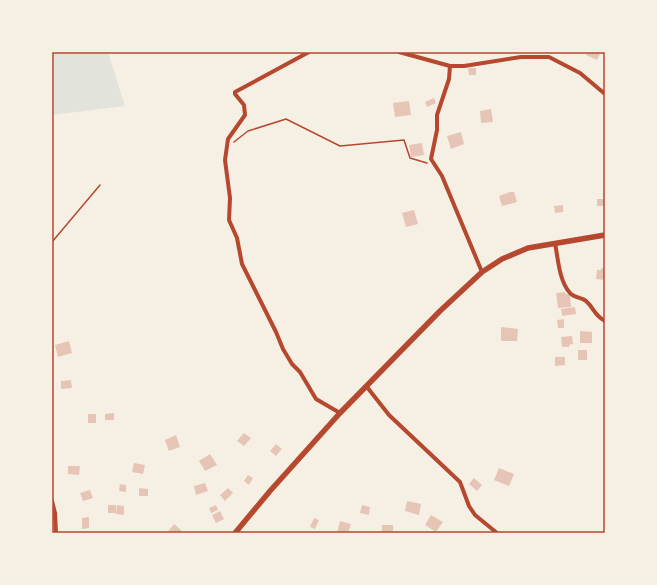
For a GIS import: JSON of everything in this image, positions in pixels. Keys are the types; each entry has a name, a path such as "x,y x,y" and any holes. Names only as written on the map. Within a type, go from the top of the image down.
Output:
{"street":[{"path":"309,52 235,92 244,105 245,115 231,132 226,148 225,160 230,198 229,220 237,238 242,264 283,349 292,364 300,372 316,399 340,413"},
{"path":"399,52 450,66 464,66 509,59 542,56"},
{"path":"535,52 580,73 605,94"},
{"path":"450,66 449,79 437,115 437,130 430,159 442,176 482,272"},
{"path":"236,533 270,491 340,413 440,311 482,272 514,253 555,243 605,235"},
{"path":"555,243 561,274 566,288 571,294 585,300 595,316 605,321"},
{"path":"367,387 389,415 460,482 469,506 475,515 497,533"},
{"path":"52,500 55,513 56,533"}],"path":[{"path":"226,148 248,131 286,119 340,146 404,140 410,158 433,164"},
{"path":"52,242 100,185"}],"shaded area":[{"path":"52,52 108,52 125,106 52,115"}],"building":[{"path":"588,52 601,52 597,60 586,55"},
{"path":"468,68 476,68 476,75 469,75"},
{"path":"434,98 436,103 427,107 425,102"},
{"path":"409,101 411,115 395,117 393,103"},
{"path":"491,109 493,122 481,123 480,111"},
{"path":"461,132 464,144 451,149 447,136"},
{"path":"422,143 424,155 411,157 409,145"},
{"path":"514,192 517,202 502,206 499,196"},
{"path":"597,199 605,199 605,206 597,206"},
{"path":"563,205 563,212 555,213 554,206"},
{"path":"414,210 418,224 406,227 402,213"},
{"path":"601,268 605,269 605,280 596,279 597,270 601,270"},
{"path":"565,292 565,294 570,294 571,307 558,308 556,293"},
{"path":"575,307 576,314 562,316 561,309"},
{"path":"564,319 564,328 558,328 557,320"},
{"path":"501,327 518,329 517,341 501,341"},
{"path":"580,331 592,332 592,343 580,343"},
{"path":"572,336 573,344 569,345 569,347 562,347 561,337"},
{"path":"69,341 72,353 58,357 55,345"},
{"path":"578,350 587,350 587,360 578,360"},
{"path":"555,357 565,357 565,365 555,366"},
{"path":"71,380 72,388 61,389 61,381"},
{"path":"114,413 114,420 105,420 105,414"},
{"path":"88,414 96,414 96,423 88,423"},
{"path":"244,433 251,438 244,446 237,441"},
{"path":"176,435 180,447 169,451 165,440"},
{"path":"276,444 282,449 276,456 270,451"},
{"path":"210,454 217,465 205,471 199,461"},
{"path":"134,463 145,465 143,474 132,472"},
{"path":"68,466 80,466 79,475 68,474"},
{"path":"499,468 514,474 509,486 494,480"},
{"path":"248,475 253,478 249,485 244,481"},
{"path":"474,478 482,485 477,491 469,484"},
{"path":"205,483 208,491 196,495 194,486"},
{"path":"120,484 126,485 126,492 119,491"},
{"path":"139,488 148,489 148,496 139,496"},
{"path":"228,488 233,493 225,501 220,495"},
{"path":"90,490 93,498 83,501 80,493"},
{"path":"407,501 421,504 419,515 405,511"},
{"path":"108,505 116,505 116,513 108,513"},
{"path":"117,505 124,506 124,515 116,514"},
{"path":"216,505 218,510 211,513 209,508"},
{"path":"362,505 370,507 369,515 360,513"},
{"path":"220,511 224,519 216,523 212,515"},
{"path":"431,515 443,522 436,532 425,525"},
{"path":"89,517 89,528 82,529 82,518"},
{"path":"314,518 319,520 315,529 310,527"},
{"path":"340,521 351,524 348,533 337,533"},
{"path":"174,524 182,531 180,533 167,533"},
{"path":"382,525 393,525 393,533 382,533"}]}
